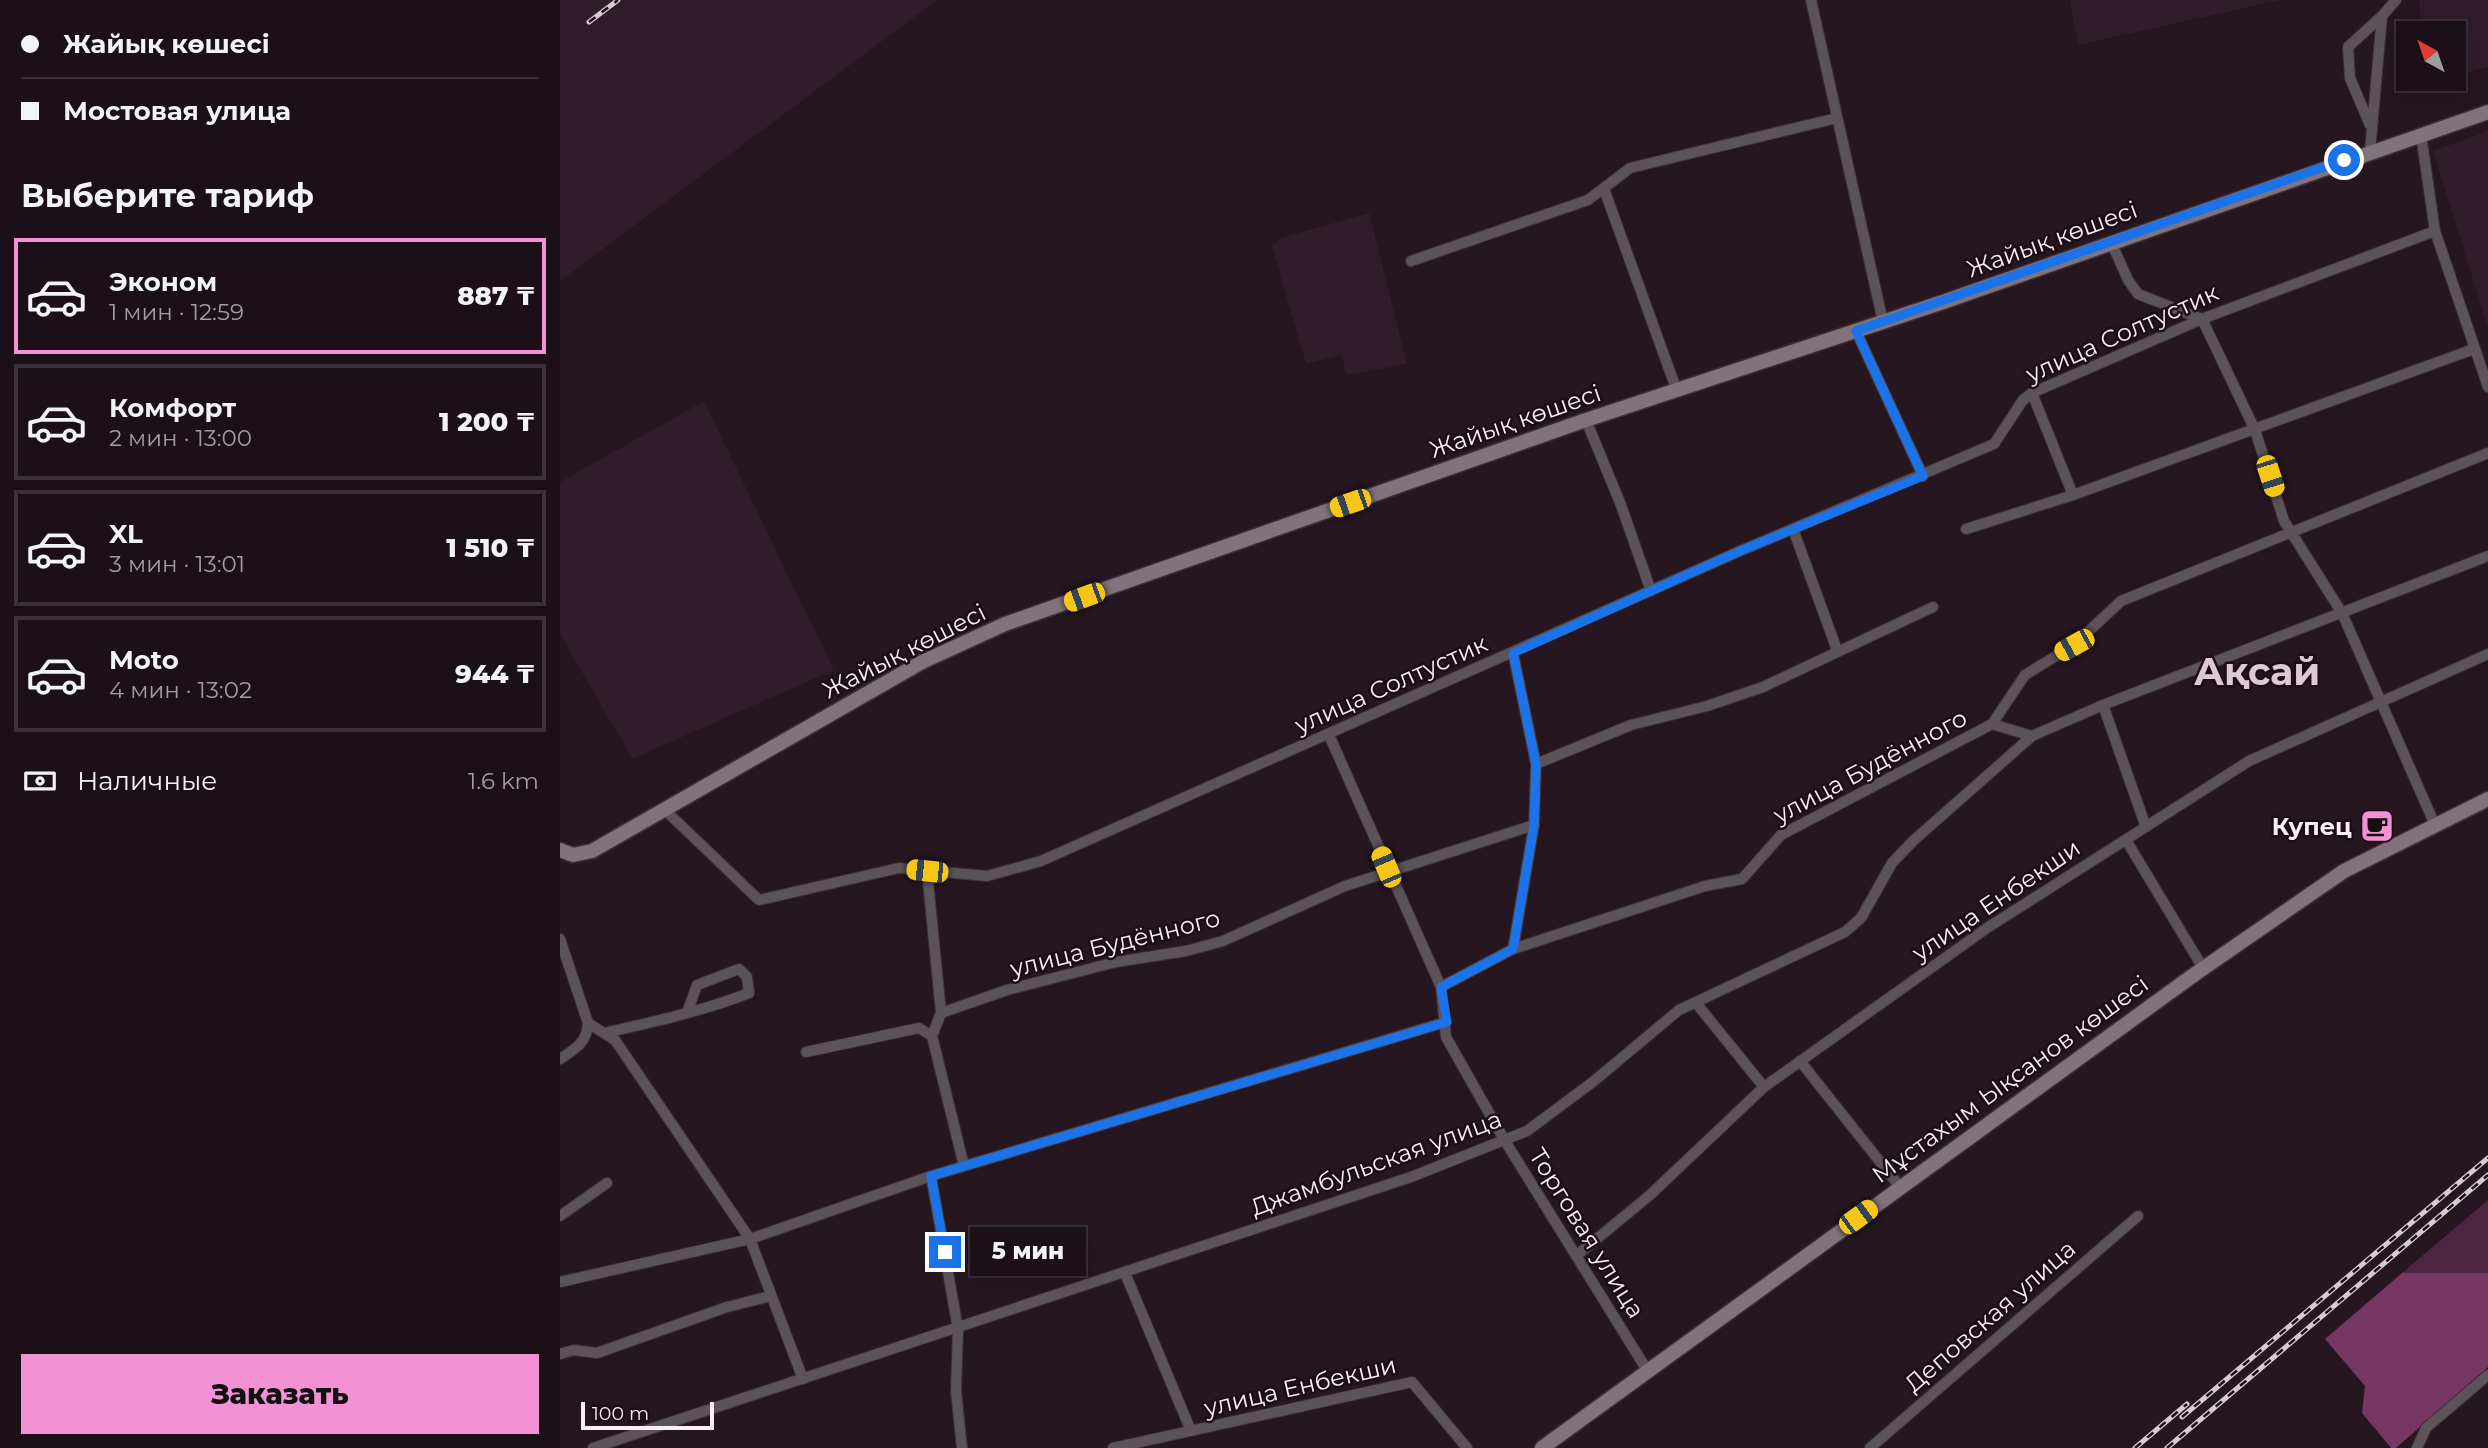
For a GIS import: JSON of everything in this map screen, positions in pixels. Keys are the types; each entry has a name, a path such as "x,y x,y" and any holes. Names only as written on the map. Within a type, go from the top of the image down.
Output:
{"street":[{"path":"1811,0 1883,322"},
{"path":"2371,128 2350,78 2348,47 2396,0"},
{"path":"2370,151 2382,16"},
{"name":"Жайық көшесі","path":"562,856 592,851 960,643 1586,420 1883,322 2488,112"},
{"path":"1411,261 1588,200 1630,169 1837,118"},
{"path":"2421,135 2435,231 2488,387"},
{"path":"1604,189 1677,391"},
{"name":"улица Солтустик","path":"665,810 759,900 899,868 987,876 1041,860 1793,529 1994,444 2023,400 2032,393 2202,319 2435,231"},
{"path":"2111,242 2128,280 2138,294 2202,319 2255,430 2289,530 2342,613 2435,825"},
{"path":"1856,331 1923,476"},
{"path":"1966,529 2073,495 2474,349"},
{"path":"2032,393 2073,495"},
{"path":"1586,420 1622,505 1651,591"},
{"name":"улица Будённого","path":"1441,987 1513,949 1704,886 1742,879 1781,835 1992,724 2025,675 2074,645 2112,606 2289,530 2488,453"},
{"path":"1793,529 1837,650"},
{"name":"Джамбульская улица","path":"593,1448 1125,1273 1505,1141 1527,1131 1594,1081 1679,1010 1845,932 1861,918 1892,863 1913,841 2032,736 2103,705 2488,556"},
{"path":"1536,764 1631,725 1707,706 1763,687 1933,607"},
{"path":"1513,653 1536,764 1534,825 1513,949"},
{"name":"улица Енбекши","path":"1576,1256 1650,1195 1764,1087 1987,928 2249,761 2488,654"},
{"path":"2103,705 2146,827"},
{"path":"1992,724 2032,736"},
{"name":"Торговая улица","path":"1329,735 1441,987 1447,1022 1446,1037 1505,1141 1647,1370"},
{"name":"Мұстахым Ықсанов көшесі","path":"1542,1448 2203,968 2344,871 2488,799"},
{"name":"улица Будённого","path":"941,1013 1007,990 1116,961 1186,951 1223,941 1345,886 1534,825"},
{"path":"2126,840 2203,968"},
{"path":"927,871 941,1013 932,1035 964,1166"},
{"path":"560,939 588,1023 587,1035 580,1046 560,1059"},
{"path":"604,1033 687,1013 749,993 747,977 739,969 697,985 687,1013"},
{"path":"1696,1003 1764,1087"},
{"path":"560,1282 750,1239 931,1176 1447,1022"},
{"path":"588,1023 615,1040 750,1239 803,1379"},
{"path":"806,1052 919,1028 932,1035"},
{"path":"1800,1061 1900,1187"},
{"path":"931,1176 958,1329 956,1391 962,1448"},
{"path":"560,1216 607,1184"},
{"name":"Деповская улица","path":"1870,1448 2138,1216"},
{"path":"1125,1273 1191,1432"},
{"path":"560,1354 573,1350 597,1353 726,1307 771,1296"},
{"path":"2423,1445 2426,1429 2488,1375"},
{"name":"улица Енбекши","path":"1113,1448 1412,1382 1467,1448"}],"shaded area":[{"path":"560,0 937,0 560,281"},
{"path":"2070,0 2281,0 2078,45"},
{"path":"2419,0 2488,0 2488,67 2466,73 2466,21 2421,21"},
{"path":"2488,131 2488,328 2433,151"},
{"path":"1369,213 1407,364 1347,375 1341,355 1306,364 1272,246 1281,238"},
{"path":"704,401 834,670 632,759 560,634 560,482"},
{"path":"2488,1200 2488,1273 2402,1273"},
{"path":"2402,1273 2488,1273 2488,1367 2396,1448 2391,1448 2362,1413 2365,1386 2325,1339"}],"railway":[{"path":"589,22 618,0"},
{"path":"2182,1417 2488,1158"},
{"path":"2167,1448 2488,1175"},
{"path":"2135,1448 2187,1404"}],"place":[{"name":"Купец","path":"2377,826"}],"district":[{"name":"Ақсай","path":"2257,671"}],"route":[{"path":"945,1252 931,1176 1447,1022 1441,987 1513,949 1534,825 1536,764 1513,653 1740,551 1923,476 1892,414 1856,331 2344,160"}]}
